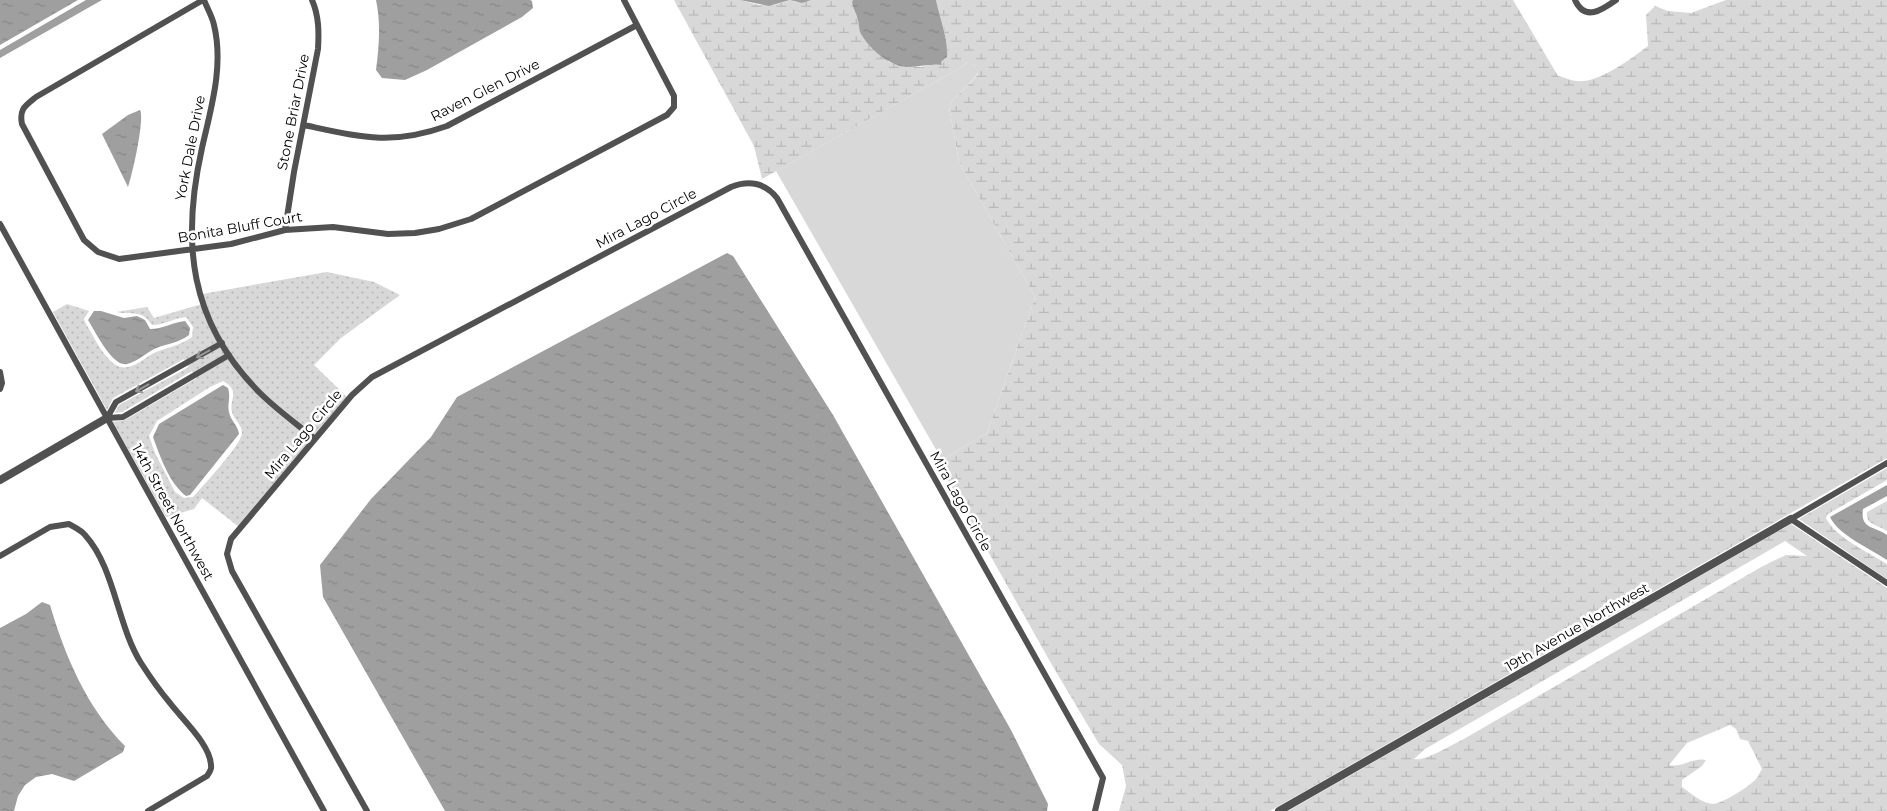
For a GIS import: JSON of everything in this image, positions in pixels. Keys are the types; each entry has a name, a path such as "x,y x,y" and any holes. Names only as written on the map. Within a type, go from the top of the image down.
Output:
{"street":[{"name":"Bonita Bluff Court","path":"204,0 36,97 24,106 20,115 22,124 84,240 98,252 119,259 231,244 286,230 333,227 388,234 415,233 439,229 470,219 667,115 674,107 674,96 624,0"},
{"name":"York Dale Drive","path":"204,0 214,25 218,50 213,98 195,181 191,210 191,249 196,278 207,314 229,355 260,392 315,439"},
{"name":"Stone Briar Drive","path":"286,230 294,172 304,125 319,33 316,9 312,0"},
{"path":"1575,0 1580,8 1586,12 1596,12 1616,0"},
{"name":"Raven Glen Drive","path":"304,125 381,139 423,134 447,126 637,25"},
{"name":"Mira Lago Circle","path":"366,811 232,571 228,561 229,546 234,534 352,395 372,377 731,187 746,183 762,186 777,198 1103,778 1095,811"},
{"name":"14th Street Northwest","path":"0,224 324,811"},
{"path":"107,418 116,402 222,344"},
{"path":"0,480 107,418 123,416 229,355"},
{"path":"0,372 2,383 0,389"},
{"name":"19th Avenue Northwest","path":"1279,811 1887,463"},
{"path":"1791,519 1887,583"},
{"path":"0,556 50,527 69,524 84,533 94,546 137,656 158,688 198,739 208,755 212,767 208,776 148,811"}],"green space":[{"path":"674,0 740,0 759,5 774,5 791,0 796,2 853,0 852,3 860,31 889,62 905,67 921,67 933,64 942,65 941,62 945,59 945,37 936,0 1513,0 1558,76 1585,81 1604,74 1624,63 1648,46 1646,15 1655,6 1668,11 1691,13 1726,0 1887,0 1887,458 1270,811 1119,811 1126,786 1122,765 1099,744 1052,665 945,475 942,460 987,433 1035,297 959,162 949,107 978,74 974,65 967,62 962,67 762,179 754,146"},
{"path":"967,62 974,65 978,73 949,107 959,162 1035,297 987,433 942,460 776,171 962,67"},
{"path":"327,272 374,282 400,295 341,338 314,365 349,399 239,527 202,498 194,509 166,517 113,422 125,420 197,378 192,371 122,412 115,413 119,405 189,367 184,359 113,398 107,410 53,312 67,304 89,311 84,319 85,322 103,352 115,364 121,367 128,367 156,352 188,340 192,337 193,327 186,317 152,325 140,314 116,312 147,307 154,318 202,304 202,294","holes":["223,381 232,388 233,392 232,412 242,433 236,446 193,497 184,498 175,492 155,453 149,436 157,421 210,387"]},
{"path":"1887,468 1887,480 1828,514 1826,518 1837,532 1887,564 1887,579 1799,519"},
{"path":"1887,501 1887,531 1870,522 1867,512"},
{"path":"1791,524 1887,588 1887,811 1288,811","holes":["1785,541 1807,556 1786,555 1763,566 1462,740 1431,756 1414,759 1425,749","1730,725 1736,729 1740,739 1748,741 1762,769 1753,782 1729,798 1713,804 1704,802 1682,787 1682,780 1702,766 1706,760 1701,759 1674,766 1669,765 1687,743"]}],"water":[{"path":"0,0 78,0 0,45"},
{"path":"86,0 102,0 0,58 0,50"},
{"path":"376,0 530,0 532,1 533,8 522,17 427,70 405,80 382,78 376,70 379,17"},
{"path":"740,0 790,0 769,6"},
{"path":"790,0 811,0 802,3"},
{"path":"853,0 936,0 947,50 947,57 941,62 942,65 901,66 880,56 868,44 860,32"},
{"path":"140,110 141,124 128,187 102,134 128,115"},
{"path":"727,253 733,256 833,415 1011,730 1048,804 1047,811 445,811 323,597 320,565 371,499 431,437 457,397"},
{"path":"94,311 101,311 124,318 137,316 145,320 150,329 185,321 190,328 189,335 181,340 154,349 130,363 121,363 104,347 88,320"},
{"path":"223,385 228,388 230,415 239,434 190,495 186,496 170,477 153,437 159,424"},
{"path":"1887,485 1887,496 1863,509 1863,515 1866,524 1887,535 1887,560 1847,536 1834,524 1830,517"},
{"path":"42,602 50,605 70,662 89,698 111,731 125,746 123,752 74,781 52,774 36,777 25,785 18,796 14,811 0,811 0,628 26,614"}]}
